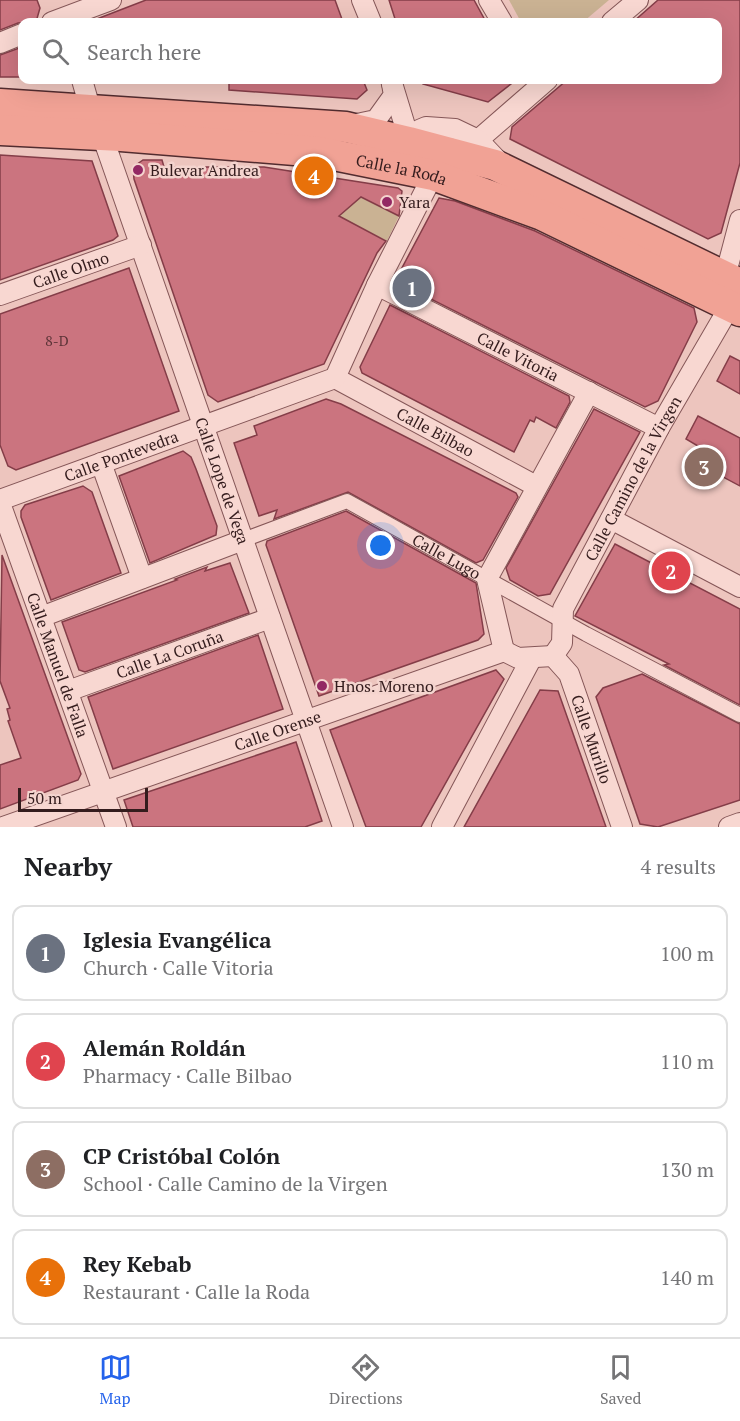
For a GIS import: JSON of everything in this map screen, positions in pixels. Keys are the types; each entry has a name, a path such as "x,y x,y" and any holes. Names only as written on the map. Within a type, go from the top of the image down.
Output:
{"main road":[{"name":"Calle la Roda","path":"0,104 90,108 346,127 410,142 495,165 508,171 734,295"},
{"name":"Calle la Roda","path":"0,130 102,135 319,152 427,177 542,215 734,295"}],"street":[{"path":"60,16 111,0"},
{"path":"362,0 369,18"},
{"path":"489,0 500,18"},
{"path":"617,18 638,0"},
{"path":"0,43 18,36"},
{"path":"83,84 90,108"},
{"path":"346,127 376,120 394,95 393,84"},
{"path":"335,378 427,177 410,142 393,84"},
{"path":"508,171 478,140 537,84"},
{"name":"Calle la Roda","path":"410,142 419,130 426,127 455,129 478,140"},
{"name":"Calle Lope de Vega","path":"102,135 306,720 340,826"},
{"name":"Calle Camino de la Virgen","path":"553,656 562,643 563,609 659,428 734,295 740,220"},
{"name":"Calle Olmo","path":"0,295 141,245"},
{"name":"Calle Vitoria","path":"377,285 659,428"},
{"name":"Calle Pontevedra","path":"0,501 335,378"},
{"name":"Calle Bilbao","path":"335,378 536,486"},
{"path":"553,656 518,658 504,651 487,579 589,392"},
{"path":"101,463 142,578"},
{"name":"Calle Manuel de Falla","path":"0,501 116,827"},
{"name":"Calle Lugo","path":"41,616 347,501 562,621 740,715"},
{"path":"611,519 740,587"},
{"name":"Calle La Coruña","path":"68,691 270,618"},
{"name":"Calle Orense","path":"12,826 504,651"},
{"name":"Calle Murillo","path":"553,656 569,674 622,827"},
{"path":"442,827 531,659"},
{"path":"729,827 740,823"}],"shaded area":[{"path":"509,0 609,0 588,18 519,18"},
{"path":"360,197 399,216 387,241 339,216"}],"building":[{"path":"0,0 37,0 40,8 37,18 18,18 18,23 0,30"},
{"path":"146,0 335,0 342,18 99,18"},
{"path":"389,0 474,0 484,18 395,18"},
{"path":"658,0 740,0 740,163 721,233 708,239 510,139 512,127 562,84 722,84 722,18 638,18"},
{"path":"18,48 18,77 0,77 0,55"},
{"path":"229,84 365,84 367,90 357,99 229,90"},
{"path":"423,84 511,84 488,102"},
{"path":"0,155 92,161 118,236 113,240 0,280"},
{"path":"143,160 162,160 164,167 264,167 398,188 402,191 399,216 361,197 339,216 386,241 377,253 324,364 218,402 208,395 134,179 133,167"},
{"path":"439,198 455,201 535,231 694,308 697,322 658,401 645,407 395,281"},
{"path":"129,268 179,411 16,470 8,466 0,445 0,314"},
{"path":"390,305 569,396 570,402 556,428 536,417 534,422 530,420 514,452 362,373 360,367"},
{"path":"730,356 740,361 740,394 717,381"},
{"path":"326,399 341,404 516,493 518,497 483,560 476,563 348,492 274,519 277,510 259,516 234,443 257,435 254,426"},
{"path":"594,409 640,432 550,594 538,596 510,580 506,568"},
{"path":"698,416 740,438 740,486 691,460 698,446 686,439"},
{"path":"183,451 191,457 196,469 217,526 216,535 150,563 119,476"},
{"path":"83,486 92,492 121,573 51,600 21,517 21,511 25,505"},
{"path":"346,511 476,583 484,634 478,640 319,696 266,545 267,541"},
{"path":"615,544 740,609 740,705 664,665 669,664 575,616"},
{"path":"2,555 81,774 78,780 0,809 0,765 21,758 8,721 10,720 7,709 10,708 0,681"},
{"path":"230,563 249,613 85,672 79,670 62,622 207,567 205,571"},
{"path":"258,635 283,709 113,769 88,697"},
{"path":"496,670 504,679 421,827 366,827 330,730"},
{"path":"642,674 740,724 740,800 658,827 640,824 596,697 603,688"},
{"path":"540,690 558,691 606,827 464,827"},
{"path":"296,742 322,821 305,827 133,827 124,800"}],"place":[{"name":"Bulevar Andrea","path":"138,170"},
{"name":"Rey Kebab","path":"314,176"},
{"name":"Yara","path":"387,202"},
{"name":"Iglesia Evangélica","path":"412,288"},
{"name":"CP Cristóbal Colón","path":"704,467"},
{"name":"Alemán Roldán","path":"671,571"},
{"name":"Hnos. Moreno","path":"322,686"}]}
